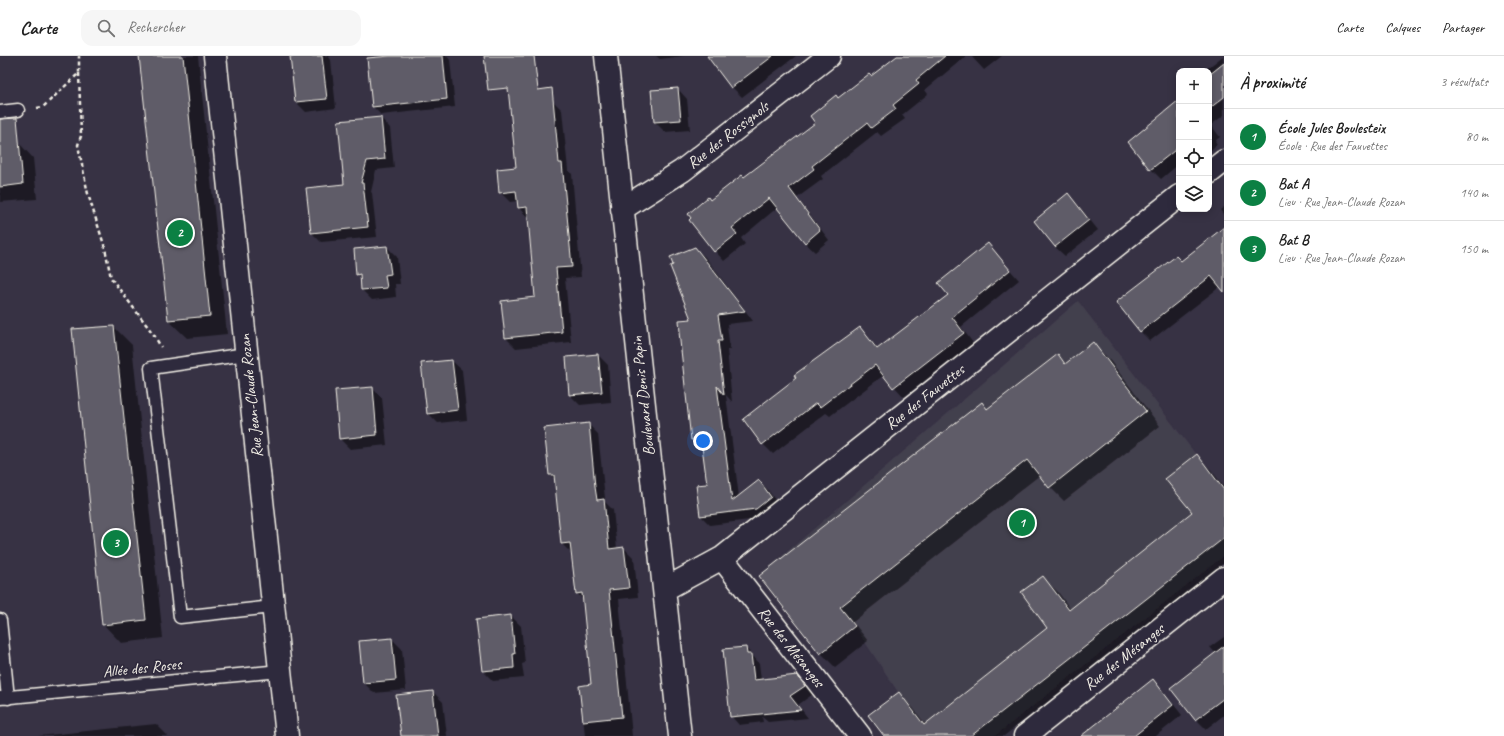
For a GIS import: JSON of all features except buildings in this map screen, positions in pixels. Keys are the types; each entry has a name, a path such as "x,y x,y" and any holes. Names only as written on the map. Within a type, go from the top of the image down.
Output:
{"street":[{"name":"Rue Jean-Claude Rozan","path":"215,56 286,736"},
{"name":"Boulevard Denis Papin","path":"606,56 680,736"},
{"name":"Rue des Rossignols","path":"622,208 682,171 829,56"},
{"path":"1212,171 1224,161"},
{"name":"Rue des Fauvettes","path":"664,589 722,558 1176,198"},
{"name":"Rue des Mésanges","path":"722,558 860,736"},
{"name":"Rue des Mésanges","path":"1025,736 1224,578"}],"lane":[{"path":"0,112 18,110"},
{"path":"246,354 151,368 180,617 273,607"},
{"name":"Allée des Roses","path":"0,620 4,698 280,671"}],"path":[{"path":"79,56 81,136 78,145 88,194 105,248 111,278 154,335 172,365"},
{"path":"18,110 43,107 79,73"}],"shaded area":[{"path":"1078,301 1224,491 1224,556 995,736 885,736 868,715 898,692 855,627 823,651 759,576"}],"place":[{"name":"Bat A","path":"180,233"},
{"name":"École Jules Boulesteix","path":"1022,523"},
{"name":"Bat B","path":"116,543"}]}
